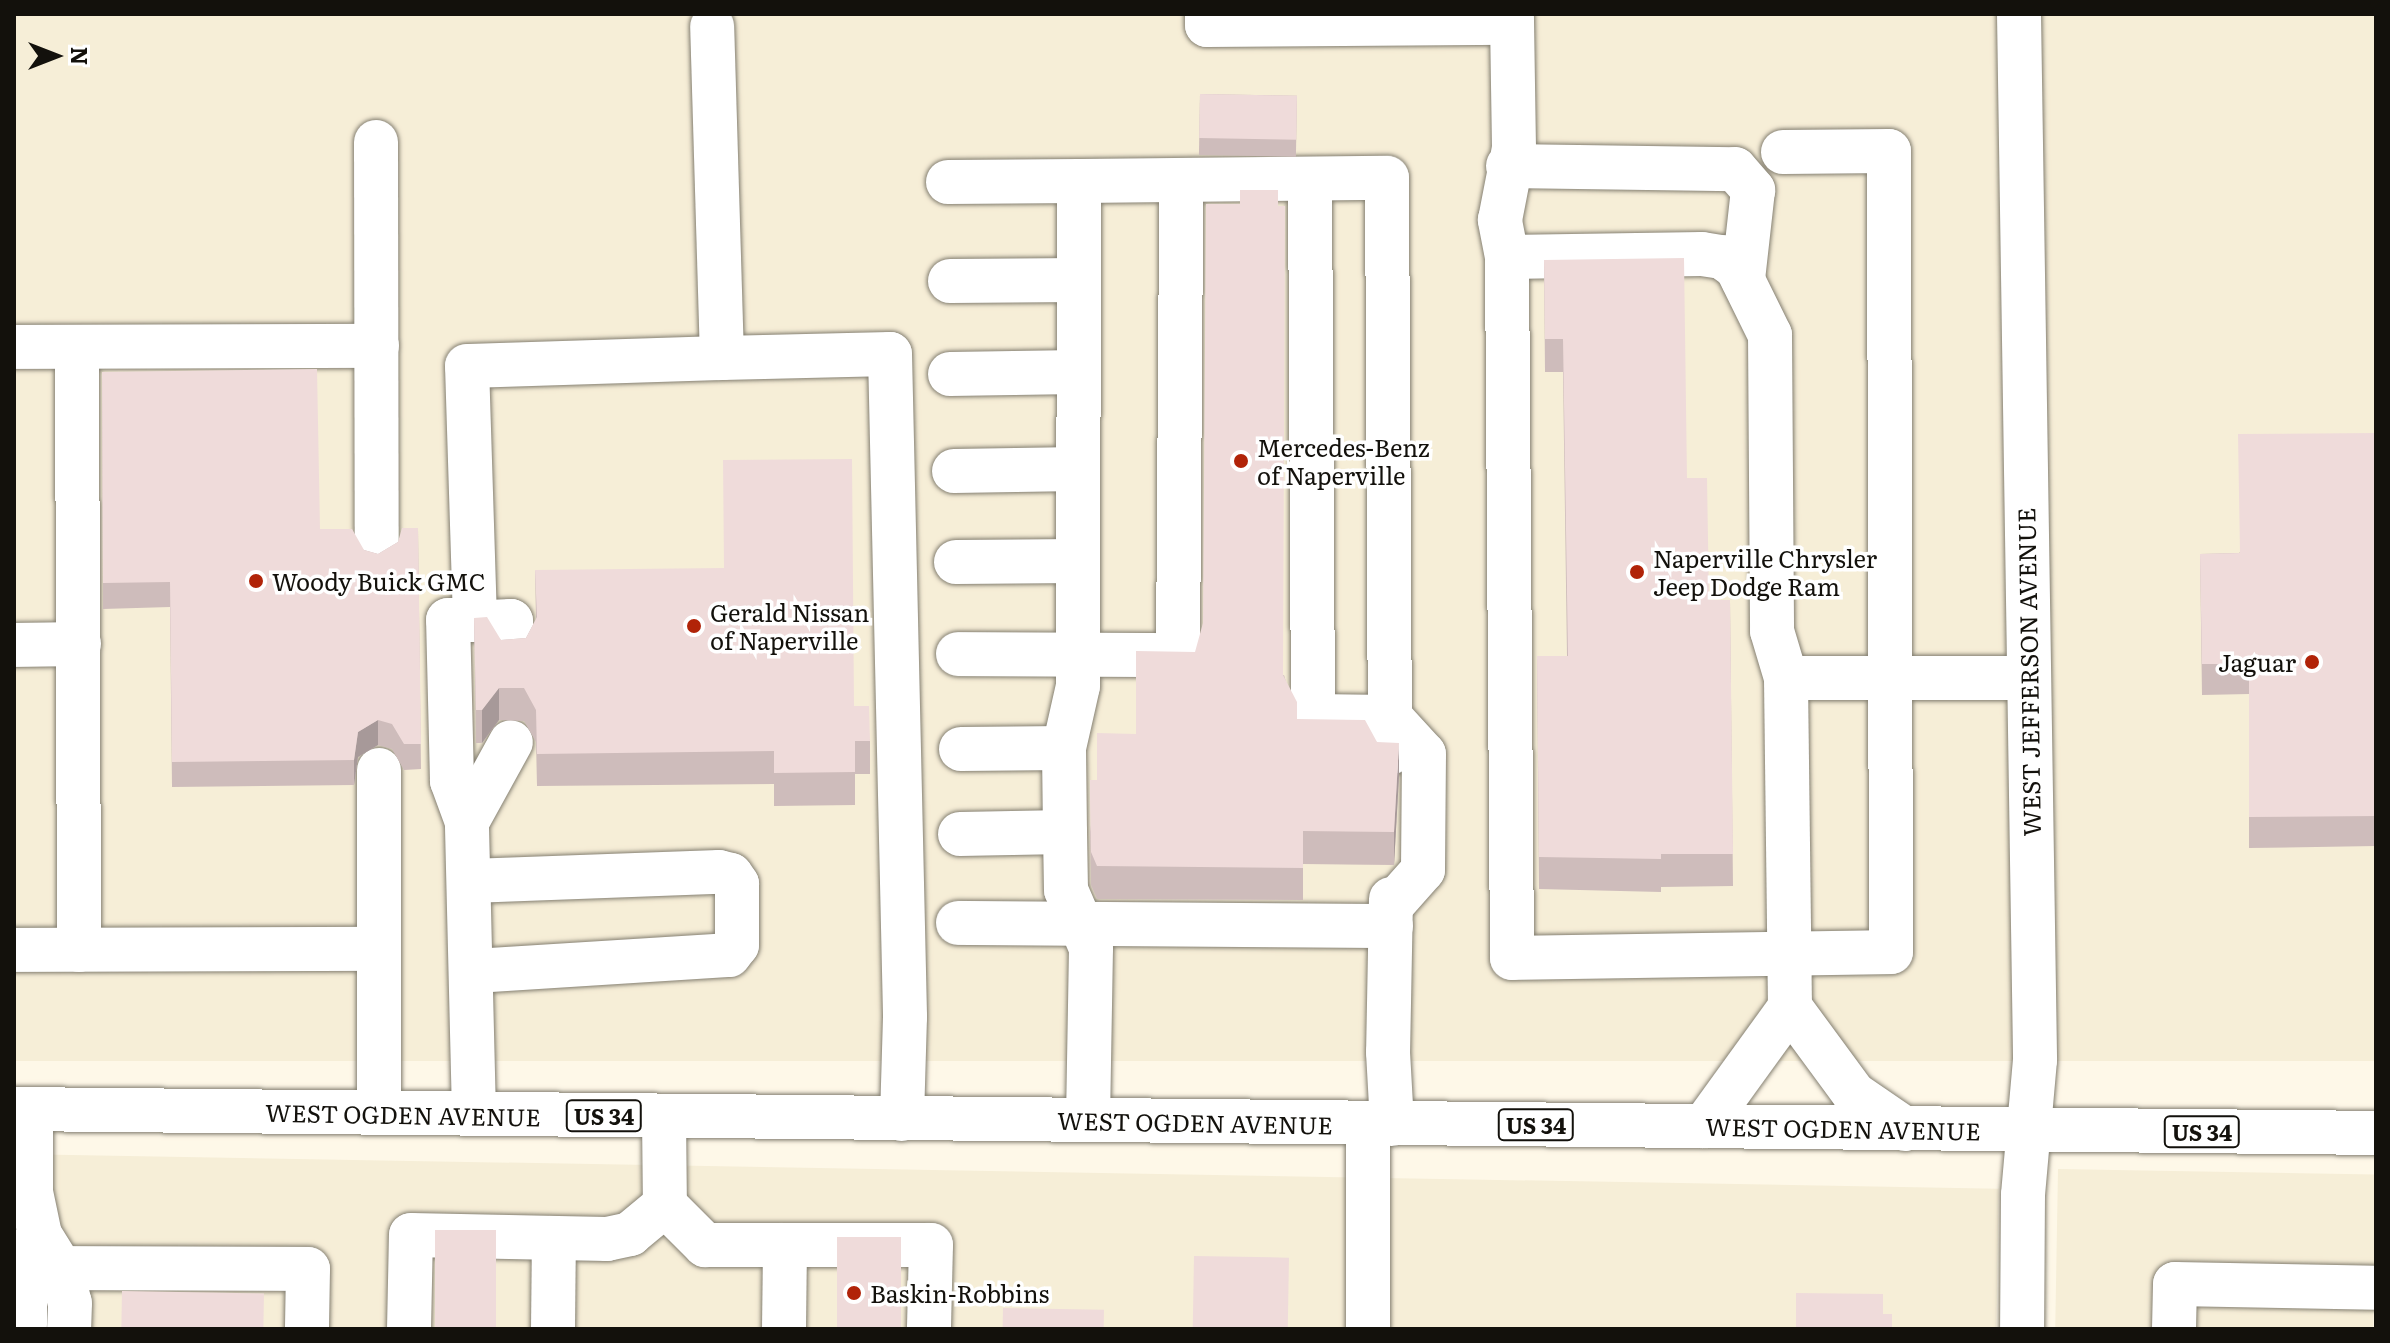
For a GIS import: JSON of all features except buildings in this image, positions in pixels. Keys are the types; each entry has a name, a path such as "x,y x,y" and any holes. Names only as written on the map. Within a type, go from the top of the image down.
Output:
{"main road":[{"path":"1207,14 1207,25 1512,19 1514,148 1508,166 1500,220 1507,257 1512,958 1891,952 1889,151 1783,152"},
{"name":"WEST JEFFERSON AVENUE","path":"2019,14 2035,1060 2028,1131 2022,1329"},
{"path":"712,26 722,358"},
{"path":"376,142 377,554"},
{"path":"1508,166 1735,169 1753,190 1743,279"},
{"path":"948,182 1387,178 1390,735"},
{"path":"958,923 1081,924 1391,899 1423,870 1424,754 1390,735 1313,716 1310,179"},
{"path":"958,654 1178,655 1181,180"},
{"path":"1079,181 1078,686 1064,748 1066,890 1091,948 1088,1120"},
{"path":"1507,257 1702,254 1722,257 1743,279 1770,335 1772,631 1786,678 1790,1007 1854,1094 1905,1129"},
{"path":"950,281 1079,280"},
{"path":"14,347 377,346"},
{"path":"77,347 79,950"},
{"path":"474,1114 467,822 452,781 448,620 492,635 467,366 890,354 905,1001 902,1119"},
{"path":"950,374 1078,372"},
{"path":"954,471 1078,469"},
{"path":"956,562 1078,561"},
{"path":"14,645 79,644"},
{"path":"1786,678 2029,678"},
{"path":"961,749 1064,748"},
{"path":"467,822 497,755"},
{"path":"379,770 379,1113"},
{"path":"960,834 1065,832"},
{"path":"470,881 719,872 731,875 737,884 737,945 729,955 472,971"},
{"path":"1368,1329 1380,1124 1388,1052 1391,899"},
{"path":"14,950 378,949"},
{"path":"1704,1126 1790,1007"},
{"path":"14,1323 25,1323 40,1235 31,1192 22,1110"},
{"name":"WEST OGDEN AVENUE","path":"22,1110 2376,1133"},
{"path":"664,1116 665,1205 705,1245 931,1245 929,1329"},
{"path":"409,1329 411,1235 554,1238 630,1234 665,1205"},
{"path":"553,1329 554,1238"},
{"path":"784,1329 785,1245"},
{"path":"37,1255 70,1303 69,1329"},
{"path":"37,1255 308,1269 307,1329"},
{"path":"2174,1329 2175,1284 2376,1288"}],"shaded area":[{"path":"14,14 2376,14 2376,1061 14,1061"},
{"path":"14,1154 1999,1189 1996,1329 14,1329"},
{"path":"2058,1169 2376,1175 2373,1329 2055,1329"}],"place":[{"name":"Mercedes-Benz of Naperville","path":"1241,461"},
{"name":"Naperville Chrysler Jeep Dodge Ram","path":"1637,572"},
{"name":"Woody Buick GMC","path":"256,581"},
{"name":"Gerald Nissan of Naperville","path":"694,626"},
{"name":"Jaguar","path":"2312,662"},
{"name":"Baskin-Robbins","path":"854,1293"}]}
